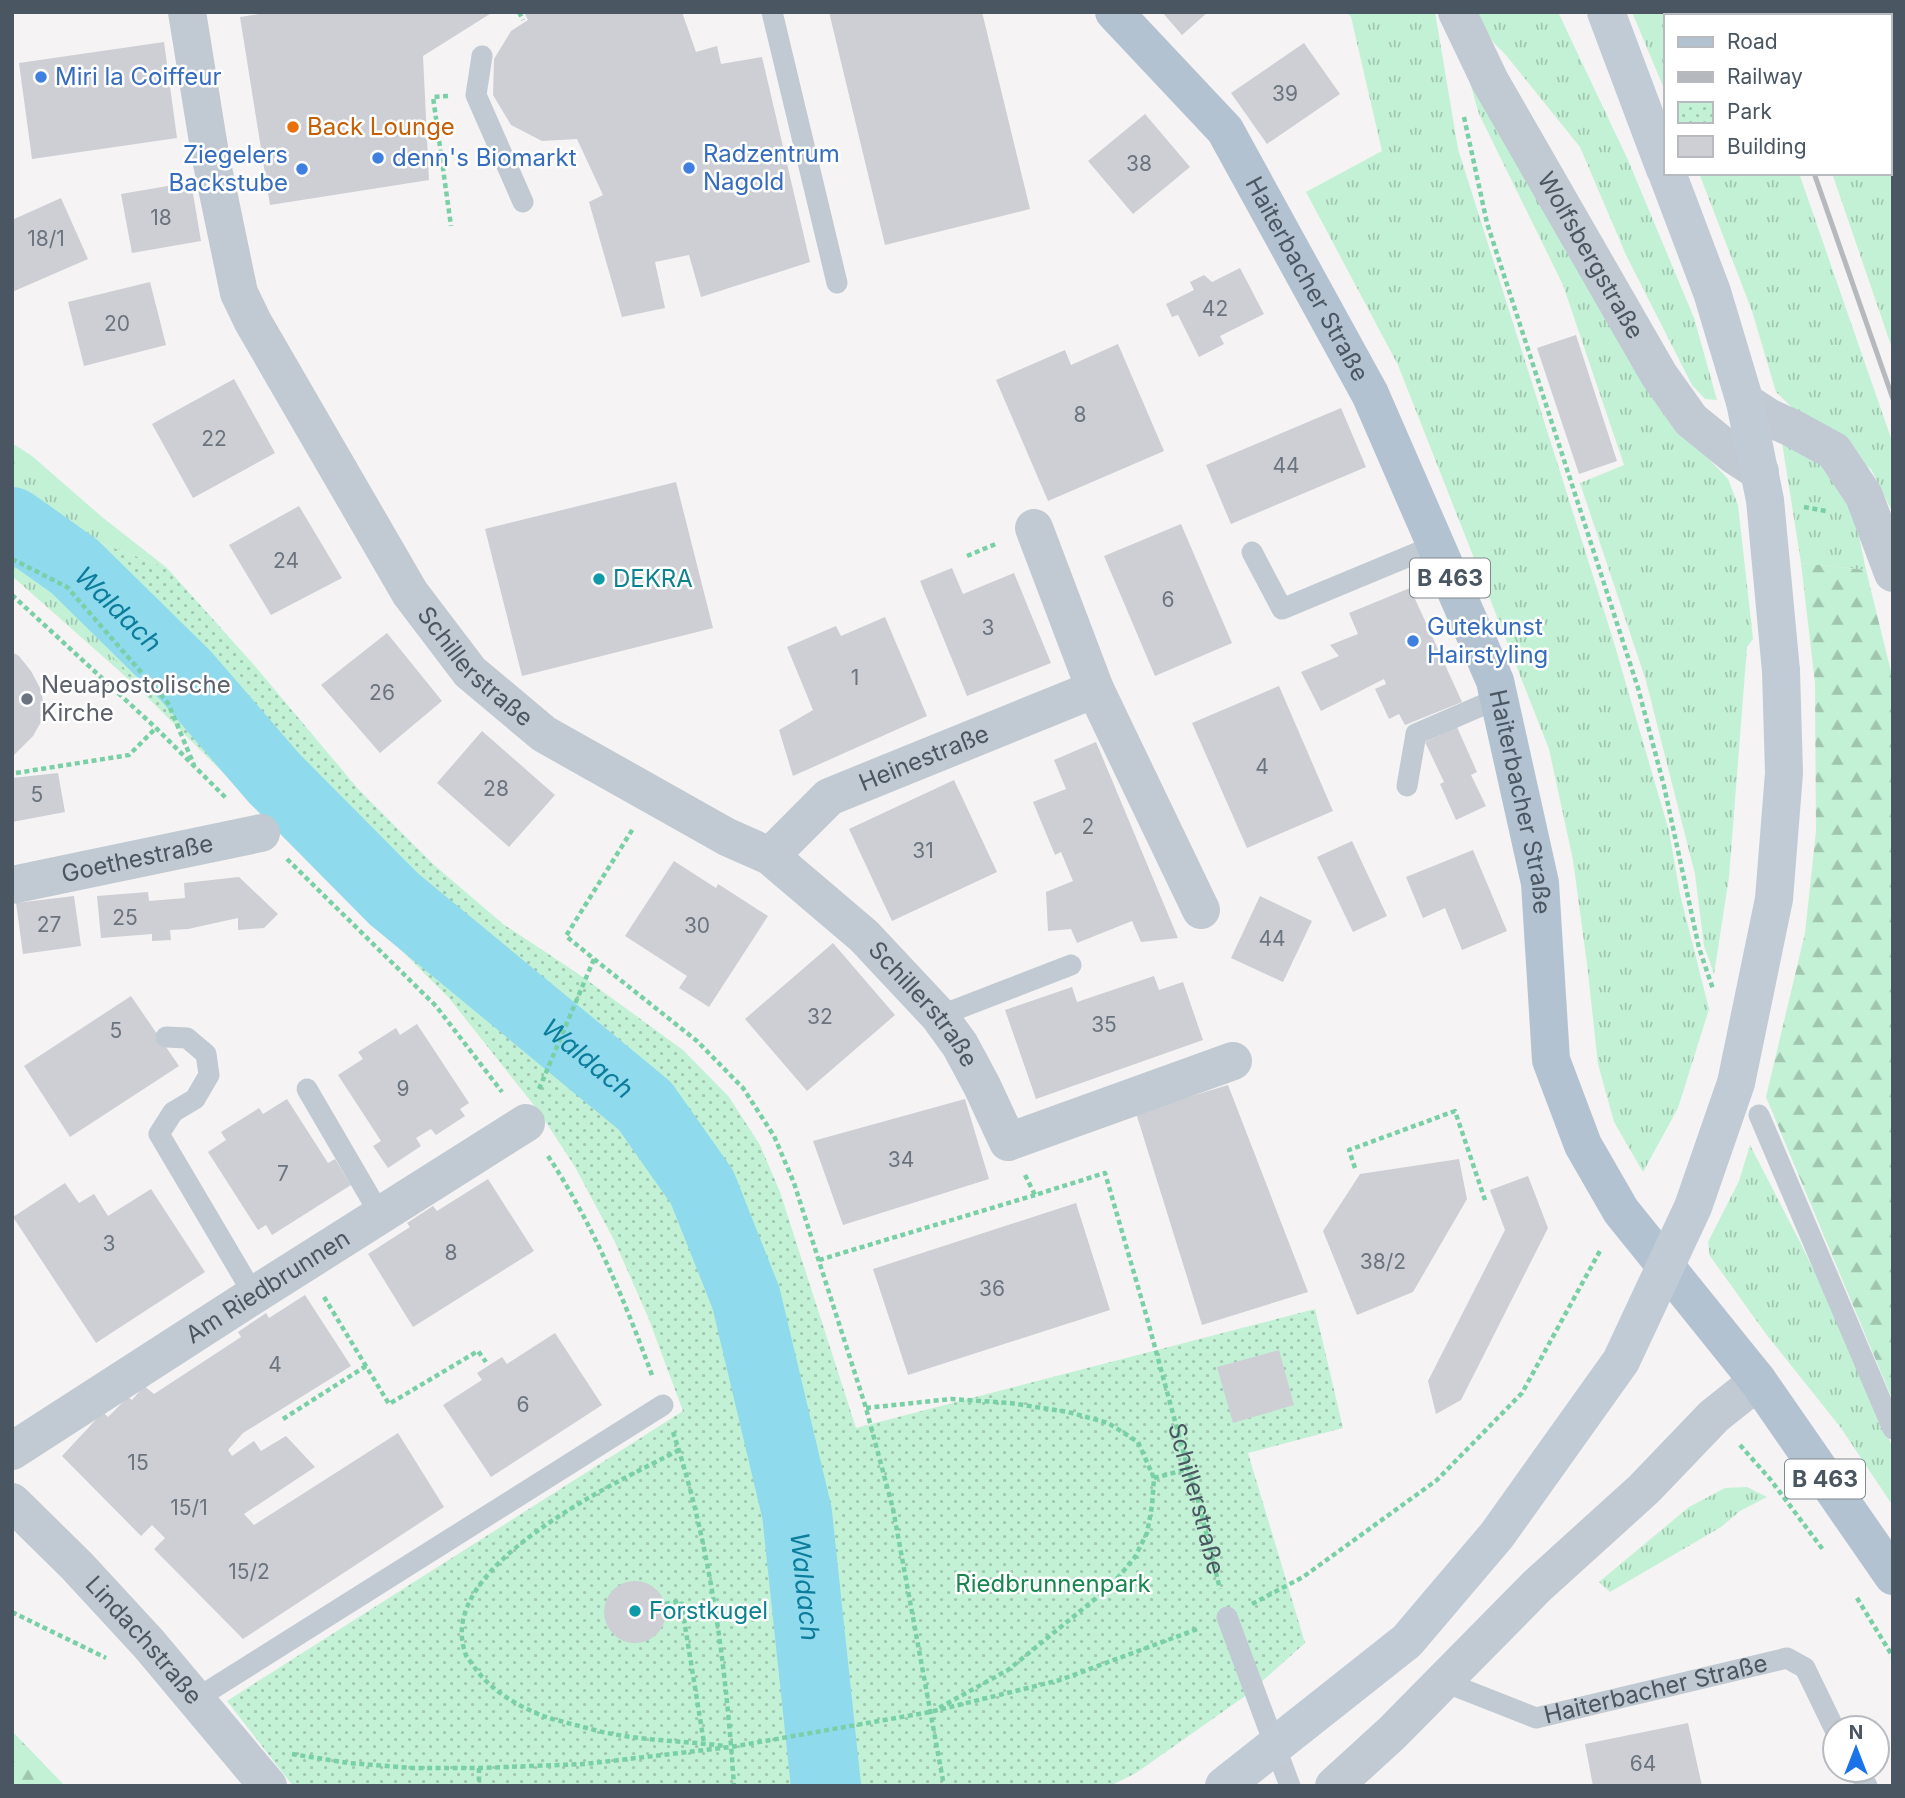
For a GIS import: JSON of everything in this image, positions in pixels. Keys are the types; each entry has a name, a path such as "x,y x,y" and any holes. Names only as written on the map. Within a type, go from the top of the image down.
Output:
{"main road":[{"name":"Haiterbacher Straße","path":"1114,12 1225,130 1370,394 1495,681 1540,883 1551,1060 1583,1145 1621,1211 1758,1381 1893,1576"},
{"path":"1606,12 1664,166"},
{"path":"1224,1786 1407,1641 1497,1535 1621,1361 1693,1207 1736,1083 1774,899 1784,773 1781,671 1763,486 1745,402 1712,292 1668,175"}],"street":[{"name":"Schillerstraße","path":"187,12 210,154 239,293 253,322 410,593 470,672 544,734 727,837 770,856 864,936 939,1016 960,1045 1008,1142"},
{"name":"Wolfsbergstraße","path":"1457,12 1490,81 1659,375 1691,420 1734,455 1763,486"},
{"path":"1745,402 1834,451 1864,496 1893,573"},
{"path":"1034,527 1095,689 1201,910"},
{"name":"Heinestraße","path":"770,856 829,797 1095,689"},
{"name":"Goethestraße","path":"12,885 261,833"},
{"path":"1008,1142 1233,1061"},
{"name":"Am Riedbrunnen","path":"12,1451 381,1216 532,1109"},
{"path":"1334,1786 1392,1733 1538,1586 1644,1489 1714,1416 1758,1381"},
{"name":"Lindachstraße","path":"12,1502 78,1566 196,1699 268,1786"}],"lane":[{"path":"772,12 837,283"},
{"path":"482,56 476,95 523,202"},
{"path":"1252,552 1282,609 1436,545"},
{"path":"1406,786 1416,734 1499,698"},
{"path":"939,1016 1071,965"},
{"path":"166,1037 187,1038 206,1054 209,1075 195,1099 173,1112 159,1134 254,1295"},
{"path":"307,1089 381,1216"},
{"path":"1759,1115 1893,1429"},
{"path":"196,1699 663,1405"},
{"path":"1227,1617 1290,1786"},
{"name":"Haiterbacher Straße","path":"1442,1681 1536,1718 1787,1658 1805,1668 1827,1714"}],"path":[{"path":"519,12 523,20"},
{"path":"451,226 433,97 476,95"},
{"path":"1461,107 1487,223 1638,688 1664,786 1699,948"},
{"path":"1763,486 1873,520"},
{"path":"12,559 67,587 169,704 196,769 156,728 12,594"},
{"path":"16,773 129,755 156,728"},
{"path":"654,795 566,936 697,1041 743,1088 774,1136 794,1183 820,1260 866,1408 893,1509 944,1786"},
{"path":"261,833 436,1006 532,1109 594,959"},
{"path":"1355,1168 1349,1150 1455,1111 1486,1203"},
{"path":"820,1260 1035,1195 1008,1142"},
{"name":"Schillerstraße","path":"1035,1195 1105,1173 1197,1496 1227,1617"},
{"path":"1227,1617 1303,1577 1447,1471 1522,1393 1621,1211"},
{"path":"303,1264 389,1404 478,1351 486,1362"},
{"path":"283,1419 366,1366"},
{"path":"866,1408 951,1399 1010,1403 1068,1412 1108,1423 1138,1442 1154,1478 1147,1533 1135,1556 1111,1586 1008,1670 930,1712"},
{"path":"1714,1416 1770,1479 1826,1553"},
{"path":"679,1450 558,1515 515,1547 483,1580 466,1608 462,1633 465,1653 478,1673 501,1694 545,1717 612,1734 732,1747"},
{"path":"1154,1478 1188,1469"},
{"path":"1856,1595 1893,1657"},
{"path":"665,1604 681,1601 704,1743"},
{"path":"234,1745 348,1763 412,1768 585,1764 732,1747 930,1712 1059,1680 1177,1638"},
{"path":"723,1663 734,1786"},
{"path":"478,1768 480,1786"}],"green space":[{"path":"1347,12 1435,12 1458,149 1612,636 1669,831 1680,894 1709,1009 1678,1108 1643,1172 1614,1122 1598,1064 1573,860 1549,749 1398,365 1306,192 1382,151 1351,17"},
{"path":"1472,12 1558,12 1628,160 1694,318 1717,400 1705,399 1692,385 1626,255 1580,147 1494,43"},
{"path":"1632,12 1744,12 1664,14 1664,89"},
{"path":"1777,12 1863,14 1778,14"},
{"path":"1461,52 1685,434 1728,479 1738,505 1753,639 1747,647 1729,877 1714,974 1704,946 1695,874 1646,681 1580,483 1624,465 1563,285 1479,114"},
{"path":"1891,90 1893,94 1893,351 1833,175 1891,175"},
{"path":"1700,175 1800,175 1893,444 1893,513 1871,469 1805,420 1776,392 1752,311"},
{"path":"1781,436 1808,449 1843,489 1859,537 1866,570 1801,563"},
{"path":"12,443 32,456 102,517 167,568 52,525 29,546 134,684 12,576"},
{"name":"Riedbrunnenpark","path":"52,525 167,568 254,665 359,790 433,864 503,924 580,975 683,1050 729,1097 760,1145 780,1192 856,1428 1315,1309 1343,1428 1248,1453 1305,1643 1248,1694 1136,1773 1110,1786 293,1786 227,1701 683,1411 648,1317 614,1240 575,1167 540,1113 449,998 134,684 28,546"},
{"path":"1801,563 1866,570 1893,680 1893,1401 1766,1097 1805,933 1816,831 1815,683"},
{"path":"1750,1145 1854,1353 1893,1449 1893,1506 1841,1428 1766,1334 1710,1256 1708,1242 1739,1181"},
{"path":"1747,1487 1767,1497 1610,1592 1599,1582 1689,1507 1725,1488"},
{"path":"12,1731 65,1786 12,1786"}],"building":[{"path":"272,12 493,12 423,56 429,180 270,205 240,17"},
{"name":"Radzentrum Nagold","path":"524,12 682,12 696,52 717,46 721,64 762,57 810,262 701,297 689,255 655,262 665,308 622,317 589,202 603,195 577,139 542,141 511,125 493,95 494,59 511,31 528,20"},
{"path":"829,12 982,12 1030,209 885,245"},
{"path":"1162,12 1208,12 1182,35"},
{"path":"164,42 177,138 32,159 19,63"},
{"path":"1304,43 1340,94 1267,144 1231,93"},
{"path":"1145,114 1190,167 1133,214 1088,161"},
{"path":"191,182 201,241 132,253 121,194"},
{"path":"61,198 88,259 12,292 12,220"},
{"path":"1240,268 1264,314 1220,336 1224,344 1199,357 1178,315 1172,317 1166,304 1194,290 1190,282 1204,275 1212,282"},
{"path":"150,282 166,345 84,366 68,302"},
{"path":"1576,335 1617,461 1579,474 1537,348"},
{"path":"1118,344 1164,451 1048,501 996,380 1065,350 1071,365"},
{"path":"234,379 275,453 193,498 152,424"},
{"path":"1341,408 1366,467 1231,524 1206,465"},
{"name":"DEKRA","path":"676,482 713,628 522,676 485,529"},
{"path":"299,506 342,578 271,615 229,545"},
{"path":"1181,524 1232,643 1155,676 1104,556"},
{"path":"952,568 963,594 1014,573 1051,663 967,696 920,581"},
{"path":"1410,588 1462,702 1405,725 1399,714 1389,719 1375,689 1386,684 1384,679 1321,711 1301,672 1339,656 1330,645 1358,634 1349,613"},
{"path":"885,617 927,716 793,776 779,730 813,710 787,647 836,626 841,636"},
{"path":"387,633 442,701 380,753 321,685"},
{"name":"Neuapostolische Kirche","path":"12,652 19,656 31,671 41,690 44,707 41,722 33,736 12,757"},
{"path":"1279,686 1333,811 1247,848 1192,723"},
{"path":"1457,727 1477,772 1471,775 1486,806 1456,820 1440,784 1444,782 1425,742"},
{"path":"482,731 555,795 509,847 437,783"},
{"path":"1096,742 1178,938 1141,942 1132,921 1077,943 1071,929 1048,931 1046,892 1073,881 1061,852 1055,855 1033,802 1066,789 1054,760"},
{"name":"Neuapostolische Kirche","path":"58,773 65,812 12,822 12,778"},
{"path":"954,780 997,872 892,921 849,829"},
{"path":"1352,841 1387,916 1353,932 1317,857"},
{"path":"1473,850 1507,931 1462,950 1445,908 1423,918 1406,877"},
{"path":"674,861 716,888 718,884 768,916 709,1007 679,988 687,976 625,936"},
{"path":"239,877 278,914 264,928 238,930 238,918 188,929 170,930 171,940 152,941 152,934 101,938 97,896 148,892 149,901 185,898 184,883"},
{"path":"74,896 81,946 23,954 16,903"},
{"path":"1260,896 1312,921 1283,982 1231,958"},
{"path":"833,943 895,1015 807,1091 745,1019"},
{"path":"1154,976 1159,990 1183,982 1203,1040 1036,1099 1005,1010 1072,987 1077,1002"},
{"path":"131,996 179,1066 70,1137 24,1066"},
{"path":"417,1024 469,1103 460,1109 465,1116 436,1135 431,1129 416,1138 421,1146 388,1168 373,1146 381,1141 338,1075 363,1059 358,1052 396,1028 400,1035"},
{"path":"1228,1085 1308,1292 1202,1325 1136,1113"},
{"path":"287,1099 328,1163 335,1159 351,1185 272,1235 266,1225 258,1230 208,1152 226,1140 221,1132 259,1108 263,1114"},
{"path":"965,1099 989,1179 843,1225 813,1141"},
{"path":"1459,1159 1467,1199 1413,1292 1357,1315 1323,1231 1360,1174"},
{"path":"1528,1176 1548,1228 1461,1400 1436,1414 1428,1381 1505,1230 1490,1190"},
{"path":"488,1179 534,1251 413,1327 368,1254 410,1227 407,1223 433,1206 437,1211"},
{"path":"65,1183 79,1203 94,1194 108,1216 151,1189 205,1272 96,1343 13,1217"},
{"path":"1076,1203 1110,1310 908,1375 873,1269"},
{"path":"305,1295 351,1366 243,1433 228,1450 232,1456 254,1441 261,1451 286,1436 315,1467 244,1514 254,1525 398,1433 444,1507 243,1639 154,1549 165,1538 152,1525 141,1536 62,1456 103,1412 108,1417 128,1397 132,1400 144,1386 154,1394 241,1337 238,1332 266,1313 269,1318"},
{"path":"555,1333 602,1405 491,1477 443,1405 482,1380 477,1373 502,1357 507,1364"},
{"path":"1279,1350 1294,1405 1233,1423 1217,1367"},
{"name":"Forstkugel","path":"635,1581 657,1590 666,1612 657,1634 635,1643 613,1634 604,1612 613,1590"},
{"path":"1688,1723 1702,1786 1593,1786 1585,1744"}],"waterway":[{"name":"Waldach","path":"12,522 74,566 186,676 274,778 394,899 645,1106 702,1187 746,1298 797,1513 826,1786"}],"railway":[{"path":"1815,175 1893,399"}],"place":[{"name":"Miri la Coiffeur","path":"41,77"},
{"name":"Back Lounge","path":"293,127"},
{"name":"denn's Biomarkt","path":"378,158"},
{"name":"Radzentrum Nagold","path":"689,168"},
{"name":"Ziegelers Backstube","path":"302,169"},
{"name":"DEKRA","path":"599,579"},
{"name":"Gutekunst Hairstyling","path":"1413,641"},
{"name":"Neuapostolische Kirche","path":"27,699"},
{"name":"Forstkugel","path":"635,1611"}]}
